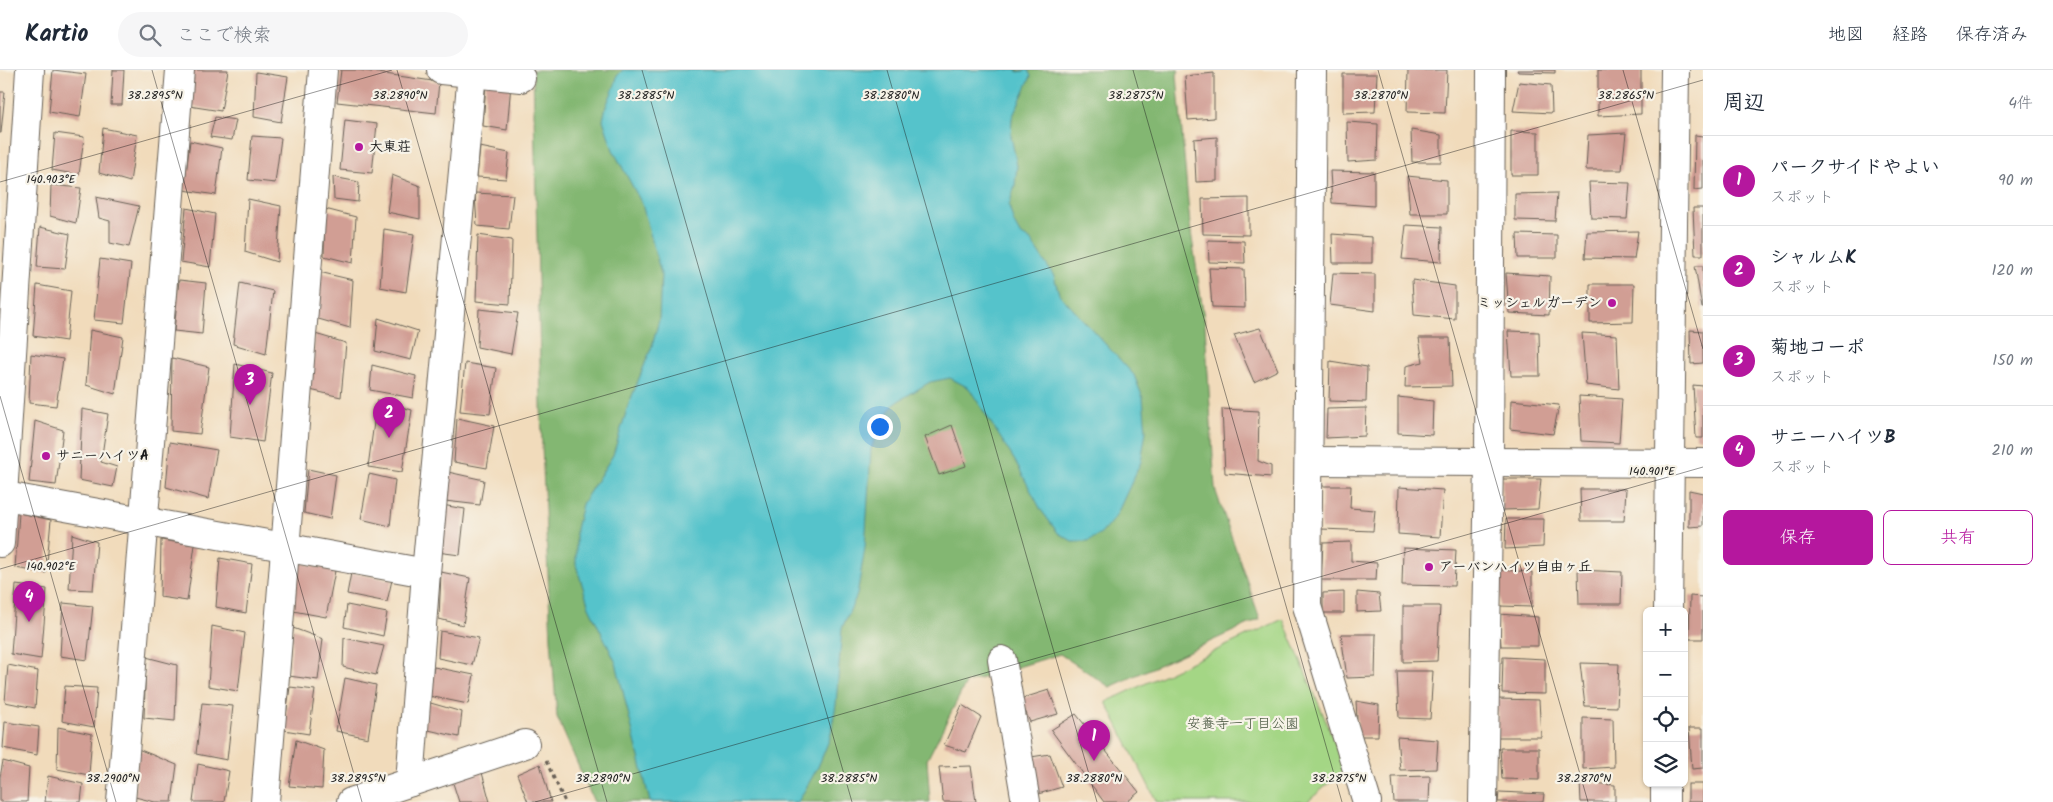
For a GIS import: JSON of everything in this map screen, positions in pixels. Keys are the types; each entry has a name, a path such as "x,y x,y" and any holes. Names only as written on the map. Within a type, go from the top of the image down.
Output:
{"street":[{"path":"0,543 30,70"},
{"path":"121,802 180,70"},
{"path":"265,802 323,70"},
{"path":"441,70 521,78"},
{"path":"1312,70 1307,606 1367,802"},
{"path":"1484,802 1489,462 1491,70"},
{"path":"1668,607 1675,70"},
{"path":"410,782 426,573 472,73"},
{"path":"1309,461 1703,463"},
{"path":"2,496 144,520 426,573"},
{"path":"1002,660 1026,802"},
{"path":"350,802 525,744"},
{"path":"1665,787 1665,802"}],"path":[{"path":"525,744 543,753 566,802"}],"green space":[{"path":"533,70 1179,70 1177,75 1190,225 1205,325 1215,489 1260,619 1110,687 1060,654 966,683 927,760 930,802 594,802 557,717 551,639 542,446"},
{"name":"安養寺一丁目公園","path":"1283,619 1346,769 1307,802 1157,802 1106,702"}],"water":[{"path":"623,70 1017,70 1018,72 1028,70 1031,76 1012,118 1011,136 1017,166 1015,185 1009,206 1014,223 1020,234 1030,240 1054,276 1059,294 1134,375 1143,398 1146,431 1141,462 1116,516 1101,534 1088,541 1072,541 1058,533 1041,510 1015,461 969,388 950,378 930,382 895,403 879,423 871,450 865,548 857,595 842,628 836,705 830,738 818,767 798,802 650,802 616,663 589,607 576,565 576,529 582,504 613,455 628,406 652,346 659,320 661,274 642,204 613,150 603,120 617,76"}],"building":[{"path":"53,70 86,74 80,117 49,112"},
{"path":"113,70 124,70 122,105 111,105"},
{"path":"191,70 228,70 221,111 189,106"},
{"path":"341,70 358,70 439,82 436,113 337,102"},
{"path":"1408,70 1447,70 1445,113 1407,112"},
{"path":"1517,70 1555,70 1555,73 1518,72"},
{"path":"1598,70 1641,70 1641,114 1598,116"},
{"path":"256,72 288,77 281,122 254,117"},
{"path":"1214,73 1214,118 1188,120 1185,76"},
{"path":"1343,74 1377,74 1375,112 1343,113"},
{"path":"486,82 511,84 507,130 483,126"},
{"path":"1519,82 1551,85 1552,113 1513,111"},
{"path":"0,92 5,92 1,133 0,133"},
{"path":"215,117 236,120 232,140 210,137"},
{"name":"大東荘","path":"345,120 377,124 372,173 340,170"},
{"path":"1347,122 1378,124 1377,160 1348,162"},
{"path":"103,128 137,135 130,182 99,173"},
{"path":"1411,130 1441,135 1441,162 1412,162"},
{"path":"1511,131 1538,132 1538,175 1511,175"},
{"path":"55,133 84,137 79,175 52,170"},
{"path":"1626,133 1622,170 1586,170 1588,135"},
{"path":"1695,135 1703,136 1703,189 1694,190"},
{"path":"252,136 281,138 275,183 248,180"},
{"path":"1217,137 1217,181 1196,182 1194,139"},
{"path":"190,141 222,148 216,195 184,190"},
{"path":"480,147 509,153 506,179 477,177"},
{"path":"1330,171 1374,172 1374,206 1332,203"},
{"path":"392,175 420,186 420,219 387,212"},
{"path":"1407,176 1447,180 1447,214 1410,214"},
{"path":"333,177 359,182 358,202 334,199"},
{"path":"1589,182 1630,183 1627,219 1591,218"},
{"path":"51,185 81,188 76,223 50,216"},
{"path":"475,193 513,195 509,229 477,226"},
{"path":"1557,193 1555,221 1515,220 1515,194"},
{"path":"96,197 139,206 129,247 110,243 110,221 99,218"},
{"path":"1249,198 1249,235 1203,234 1202,199"},
{"path":"248,199 281,206 277,262 245,252"},
{"path":"186,208 215,214 210,267 181,262"},
{"path":"1693,208 1703,208 1703,255 1695,255"},
{"path":"325,209 356,217 353,263 324,256"},
{"path":"1406,225 1442,227 1441,262 1402,259"},
{"path":"40,227 70,234 65,269 37,267"},
{"path":"384,229 414,234 406,292 380,287"},
{"path":"1638,231 1634,259 1585,258 1587,232"},
{"path":"1332,234 1372,237 1372,263 1333,263"},
{"path":"1517,234 1557,235 1557,258 1518,258"},
{"path":"478,235 512,240 510,304 476,301"},
{"path":"1208,240 1244,241 1245,263 1209,262"},
{"path":"100,259 131,264 124,323 94,320"},
{"path":"1695,266 1703,266 1703,308 1702,308"},
{"path":"1209,268 1244,269 1245,308 1212,307"},
{"path":"319,272 353,280 350,328 315,318"},
{"path":"1333,273 1375,274 1375,311 1330,305"},
{"path":"1506,273 1550,276 1549,315 1509,313"},
{"path":"179,280 206,283 202,334 174,331"},
{"path":"1412,280 1455,286 1455,319 1414,315"},
{"path":"240,283 273,291 266,354 233,344"},
{"name":"ミッシェルガーデン","path":"1590,284 1634,284 1633,322 1590,323"},
{"path":"37,285 71,291 66,341 33,336"},
{"path":"479,309 518,313 511,354 477,347"},
{"path":"378,318 418,331 411,360 375,351"},
{"path":"1260,328 1278,370 1254,382 1234,335"},
{"path":"90,330 123,337 115,394 86,385"},
{"path":"1690,330 1703,331 1703,363 1691,364"},
{"path":"1508,331 1539,332 1540,376 1511,376"},
{"path":"1582,333 1617,335 1619,389 1586,385"},
{"path":"315,334 346,343 341,397 310,390"},
{"path":"1419,338 1450,338 1452,386 1405,387 1406,366 1423,362"},
{"path":"31,354 63,359 56,406 29,403"},
{"path":"172,358 209,367 200,434 171,431"},
{"path":"1330,361 1367,367 1366,402 1329,401"},
{"path":"465,363 496,368 490,414 460,411"},
{"path":"235,364 272,373 263,442 230,437"},
{"path":"372,365 416,376 413,398 370,390"},
{"path":"1693,385 1703,386 1703,438 1696,438"},
{"path":"1579,396 1622,399 1619,443 1581,441"},
{"path":"1398,397 1433,401 1432,435 1398,433"},
{"path":"377,400 412,410 402,472 368,467"},
{"path":"1511,400 1559,405 1553,434 1510,429"},
{"path":"1366,408 1365,436 1326,438 1327,409"},
{"path":"82,409 108,414 101,462 117,467 113,487 79,480"},
{"path":"1222,409 1259,411 1258,461 1271,466 1271,477 1225,473"},
{"path":"457,418 494,426 487,468 454,462"},
{"name":"サニーハイツA","path":"35,421 63,430 56,485 29,482"},
{"path":"952,425 966,466 939,475 925,437"},
{"path":"170,442 217,450 208,499 166,487"},
{"path":"308,469 336,475 330,519 304,513"},
{"path":"448,472 484,480 480,505 445,501"},
{"path":"369,474 395,480 390,526 361,519"},
{"path":"1502,479 1541,479 1538,509 1502,510"},
{"path":"1322,486 1351,486 1350,508 1375,510 1373,531 1321,529"},
{"path":"1399,487 1443,490 1440,537 1398,534"},
{"path":"1580,489 1626,489 1624,521 1581,521"},
{"path":"1689,490 1703,493 1703,526 1689,527"},
{"path":"442,505 465,509 460,555 437,552"},
{"path":"19,513 51,520 46,573 15,568"},
{"path":"1506,519 1544,519 1543,547 1505,549"},
{"path":"72,534 97,542 93,590 69,589"},
{"path":"161,540 195,545 187,601 160,597"},
{"path":"1351,542 1351,561 1377,563 1376,580 1321,580 1323,543"},
{"name":"アーバンハイツ自由ヶ丘","path":"1403,548 1456,550 1454,586 1402,585"},
{"path":"220,558 252,564 246,613 216,607"},
{"path":"298,562 335,571 326,617 293,611"},
{"path":"1500,570 1532,572 1532,607 1500,606"},
{"path":"1578,570 1622,572 1621,604 1579,604"},
{"path":"441,572 470,578 463,625 439,619"},
{"path":"351,573 392,580 387,602 347,594"},
{"path":"16,585 47,589 41,659 11,654"},
{"path":"1344,592 1344,613 1323,613 1323,593"},
{"path":"1357,592 1379,594 1381,611 1357,612"},
{"path":"1690,596 1703,597 1703,639 1689,639"},
{"path":"63,603 93,606 87,660 60,656"},
{"path":"347,605 387,613 383,636 344,627"},
{"path":"1403,606 1440,606 1437,661 1403,662"},
{"path":"1499,614 1538,617 1538,646 1501,646"},
{"path":"212,626 245,633 238,691 208,686"},
{"path":"293,628 323,639 318,680 289,676"},
{"path":"440,631 479,638 472,665 438,658"},
{"path":"1341,634 1376,634 1375,677 1347,678"},
{"path":"344,638 384,646 376,675 343,667"},
{"path":"146,657 177,665 175,721 144,718"},
{"path":"1503,657 1545,659 1545,694 1502,693"},
{"path":"1580,663 1619,664 1617,707 1585,706"},
{"path":"8,665 38,671 35,708 5,702"},
{"path":"434,667 474,675 468,704 429,696"},
{"path":"1397,671 1433,671 1430,719 1399,718"},
{"path":"345,678 376,685 368,738 336,731"},
{"path":"65,686 97,688 94,727 62,721"},
{"path":"290,687 315,690 309,734 284,730"},
{"path":"1049,690 1058,714 1030,722 1020,699"},
{"path":"1497,699 1539,700 1541,737 1498,737"},
{"path":"1356,701 1379,705 1378,736 1358,736"},
{"path":"427,702 462,712 459,737 424,729"},
{"path":"202,703 233,706 227,760 196,754"},
{"path":"962,705 981,717 966,752 944,745"},
{"path":"1076,714 1139,792 1127,802 1104,802 1051,730"},
{"path":"1583,718 1613,719 1614,767 1583,769"},
{"path":"5,722 39,727 37,755 3,748"},
{"path":"58,727 92,734 89,775 57,769"},
{"path":"1689,728 1703,728 1703,768 1692,769"},
{"path":"1397,737 1438,740 1436,769 1400,770"},
{"path":"296,740 324,750 322,789 289,786"},
{"path":"1500,748 1539,748 1539,780 1502,779"},
{"path":"138,749 177,765 172,802 155,802 135,797"},
{"path":"1050,754 1062,787 1038,794 1031,757"},
{"path":"3,761 29,768 27,802 0,802 0,777"},
{"path":"198,764 229,771 224,802 193,802"},
{"path":"540,764 551,802 528,802 517,774"},
{"path":"971,766 976,802 943,802 939,767"},
{"path":"481,769 490,802 459,802 452,780"},
{"path":"48,776 83,784 81,802 45,802"},
{"path":"1430,776 1429,802 1394,802 1392,777"},
{"path":"1580,782 1615,785 1615,802 1581,802"},
{"path":"1688,784 1703,784 1703,802 1688,802"},
{"path":"1499,792 1544,794 1543,802 1498,802"}],"place":[{"name":"大東荘","path":"359,147"},
{"name":"ミッシェルガーデン","path":"1612,303"},
{"name":"菊地コーポ","path":"250,405"},
{"name":"シャルムK","path":"389,438"},
{"name":"サニーハイツA","path":"46,456"},
{"name":"アーバンハイツ自由ヶ丘","path":"1429,567"},
{"name":"サニーハイツB","path":"29,622"},
{"name":"パークサイドやよい","path":"1094,761"}]}
